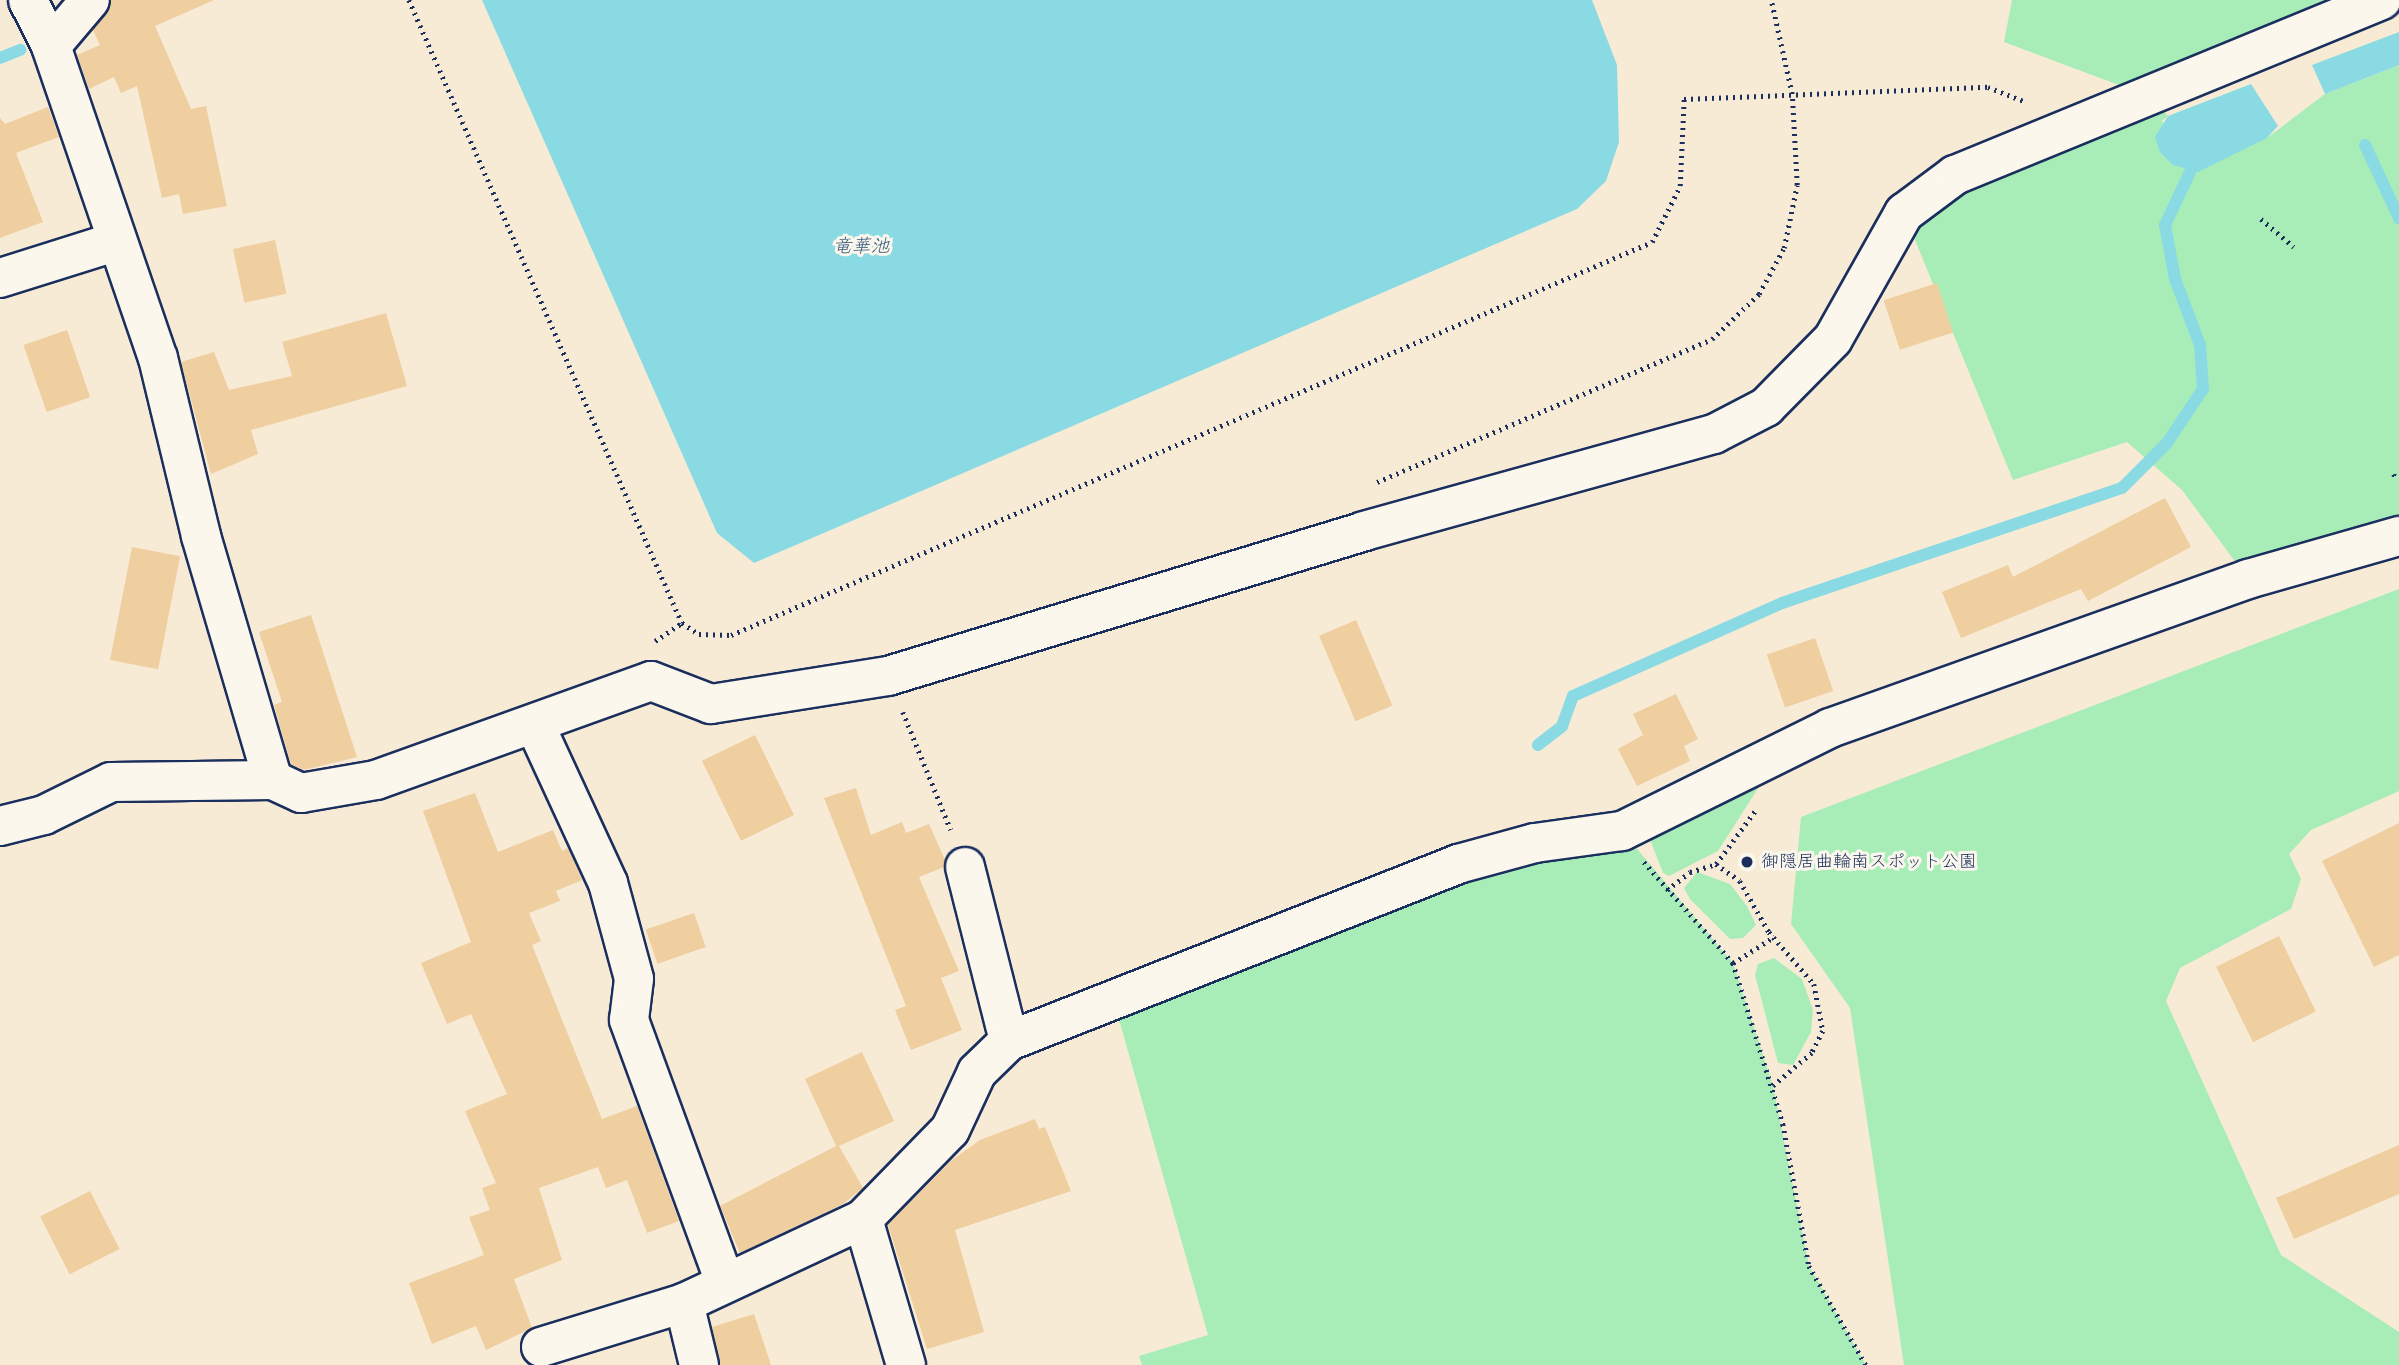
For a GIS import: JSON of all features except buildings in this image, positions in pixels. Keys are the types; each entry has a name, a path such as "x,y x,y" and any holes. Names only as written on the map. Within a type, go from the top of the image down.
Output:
{"street":[{"path":"28,0 51,46 158,358 201,536 273,780"},
{"path":"51,46 90,0"},
{"path":"0,826 44,816 111,782 273,780 301,793 376,780 534,725 587,699 651,681 711,704 888,676 1364,531 1714,434 1766,407 1833,338 1904,213 1955,175 2382,0"},
{"path":"0,278 117,241"},
{"path":"541,1347 684,1303 724,1280 863,1219 950,1130 978,1072 1009,1041 1458,864 1535,843 1622,831 1830,728 2248,579 2399,536"},
{"path":"534,725 608,883 634,979 629,1020 724,1280"},
{"path":"965,867 1009,1041"},
{"path":"863,1219 906,1365"},
{"path":"684,1303 699,1365"}],"path":[{"path":"409,0 682,623 699,634 731,635 1652,242 1680,186 1684,100 1988,88"},
{"path":"1367,486 1712,339 1759,294 1784,248 1797,185 1792,94 1771,0"},
{"path":"2261,219 2294,247"},
{"path":"664,687 650,644 682,623"},
{"path":"888,676 965,867"},
{"path":"1622,831 1667,890 1733,963 1773,1086 1809,1266 1866,1365"},
{"path":"1667,890 1690,872 1716,864 1740,881 1774,937 1814,984 1823,1031 1812,1053 1773,1086"},
{"path":"1733,963 1774,937"}],"green space":[{"path":"2012,0 2382,0 2149,97 2168,116 2161,122 2267,138 2325,94 2399,65 2399,536 2248,579 2182,490 2127,442 2013,480 1904,213 2148,96 2004,42"},
{"path":"2399,589 2399,791 2311,830 2289,854 2301,879 2291,909 2180,968 2166,1001 2281,1255 2399,1332 2399,1365 1904,1365 1850,1008 1791,924 1801,817"},
{"path":"1764,779 1718,851 1669,876 1663,873 1651,842 1655,827"},
{"path":"1622,831 1733,963 1773,1086 1809,1266 1866,1365 1142,1365 1139,1356 1208,1335 1113,998 1458,864"},
{"path":"1697,872 1730,884 1747,906 1756,925 1743,938 1730,939 1690,899 1684,888"},
{"path":"1774,958 1802,979 1813,1010 1811,1032 1793,1065 1778,1063 1755,975 1758,964"}],"water":[{"name":"竜華池","path":"482,0 1592,0 1617,65 1619,142 1606,181 1577,209 754,563 717,533"},
{"path":"2399,32 2399,65 2325,94 2312,65"},
{"path":"2251,84 2278,126 2267,138 2198,172 2173,165 2160,152 2155,137 2168,116"}],"waterway":[{"path":"0,58 20,50"},
{"path":"2365,145 2399,218"},
{"path":"1538,745 1562,726 1573,696 1782,603 2122,488 2167,443 2203,389 2200,345 2175,279 2165,225 2190,172"}],"place":[{"name":"御隠居曲輪南スポット公園","path":"1747,862"}]}
